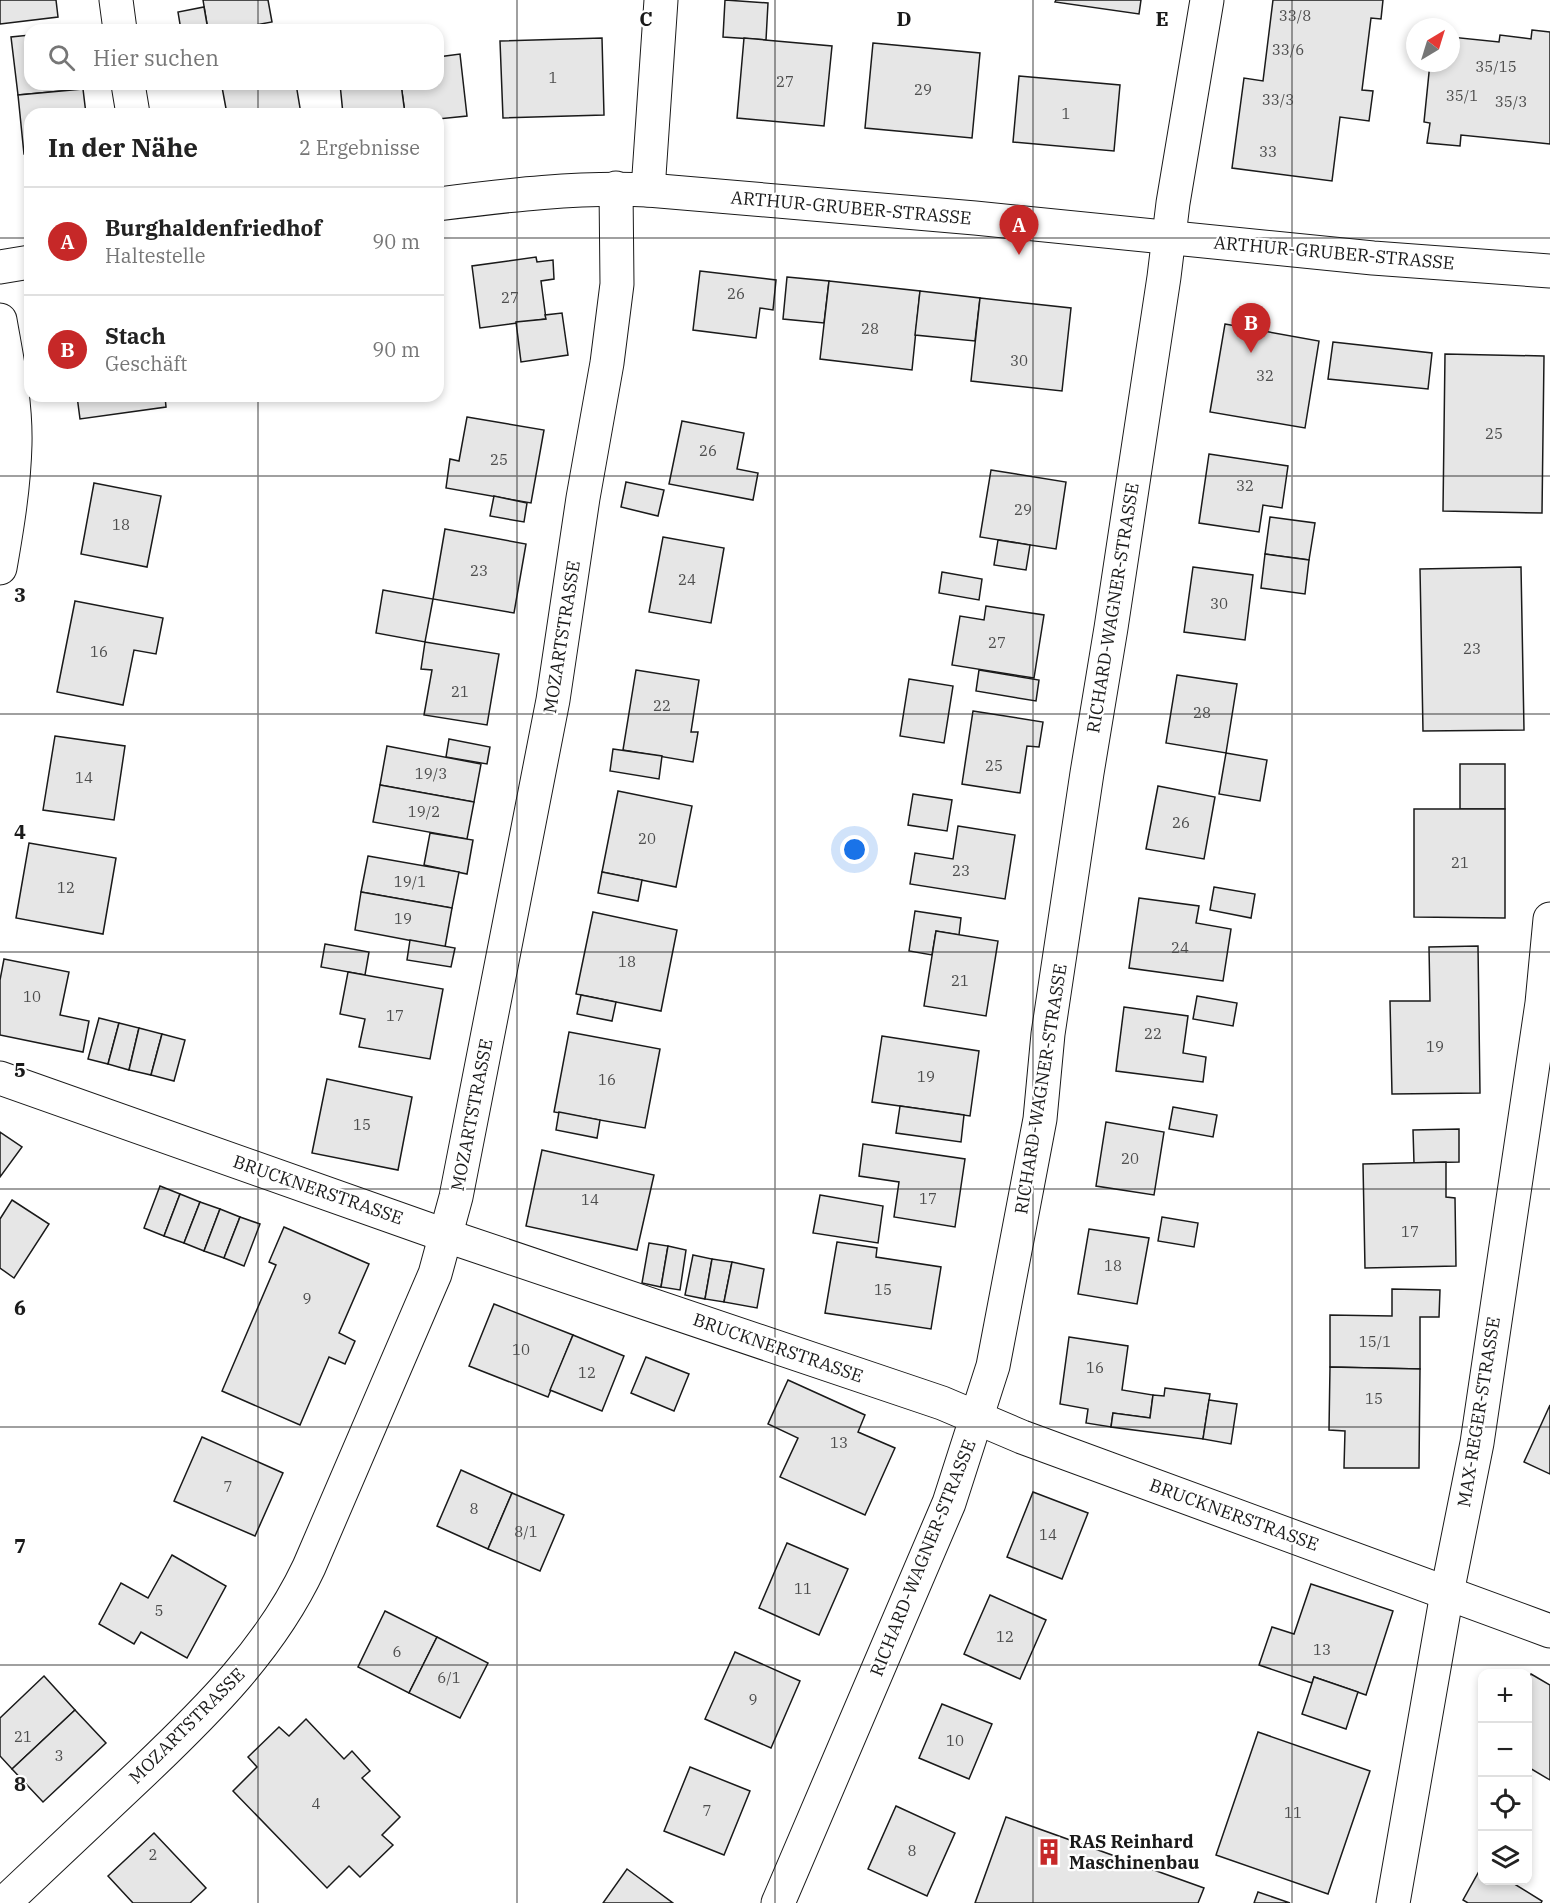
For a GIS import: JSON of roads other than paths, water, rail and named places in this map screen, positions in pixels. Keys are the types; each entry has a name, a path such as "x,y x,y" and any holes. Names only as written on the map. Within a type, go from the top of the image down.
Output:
{"street":[{"path":"116,0 119,24"},
{"path":"648,190 661,0"},
{"name":"RICHARD-WAGNER-STRASSE","path":"778,1903 944,1514 993,1366 1040,1119 1048,1034 1170,238 1173,203 1208,0"},
{"path":"129,90 132,108"},
{"name":"MOZARTSTRASSE","path":"4,1903 208,1710 251,1660 276,1626 296,1594 309,1567 435,1274 447,1236 470,1127 553,700 607,363 617,284 616,189"},
{"name":"ARTHUR-GRUBER-STRASSE","path":"444,203 522,193 648,190 975,218 1373,258 1550,271"},
{"path":"0,267 24,263"},
{"path":"0,320 12,399 15,443 0,568"},
{"name":"MAX-REGER-STRASSE","path":"1393,1903 1447,1593 1479,1431 1542,1003 1550,919"},
{"name":"BRUCKNERSTRASSE","path":"0,1078 447,1236 978,1417 1022,1437 1550,1631"}],"place":[{"name":"Burghaldenfriedhof","path":"1019,255"},
{"name":"Stach","path":"1251,353"},
{"name":"RAS Reinhard Maschinenbau","path":"1049,1852"}]}
